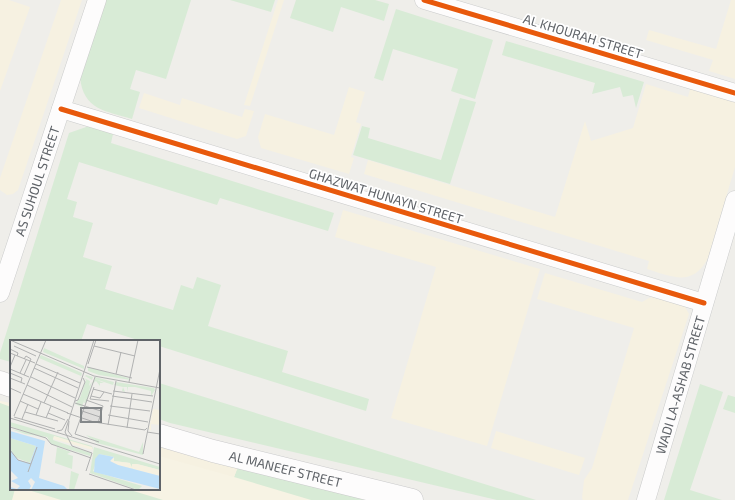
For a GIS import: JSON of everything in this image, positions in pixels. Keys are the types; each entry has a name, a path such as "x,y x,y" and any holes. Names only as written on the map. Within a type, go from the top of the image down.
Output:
{"street":[{"name":"AS SUHOUL STREET","path":"0,293 97,0"},
{"name":"AL KHOURAH STREET","path":"424,0 735,94"},
{"name":"GHAZWAT HUNAYN STREET","path":"61,109 704,303"},
{"name":"WADI LA-ASHAB STREET","path":"646,500 735,200"},
{"path":"0,382 10,386"},
{"name":"AL MANEEF STREET","path":"160,435 213,451 412,500"}],"shaded area":[{"path":"0,401 10,403 10,490 160,490 160,446 365,500 0,500"}],"green space":[{"path":"105,0 191,0 166,79 136,70 130,89 140,92 132,119 97,107 91,103 82,88 80,77"},
{"path":"230,0 275,0 271,12"},
{"path":"296,0 375,0 389,4 384,21 341,7 333,32 290,18"},
{"path":"396,9 493,40 475,99 451,91 458,69 393,49 383,81 374,78"},
{"path":"506,41 644,82 636,108 633,95 623,97 620,87 592,94 595,83 502,55"},
{"path":"460,98 476,102 450,184 353,155 362,126 370,128 368,138 441,160"},
{"path":"89,126 113,134 111,143 334,213 328,231 220,198 217,205 79,162 67,199 77,202 73,217 93,223 83,257 112,266 105,289 173,310 181,285 193,289 197,277 221,285 208,326 288,351 282,372 369,399 366,411 160,346 160,340 138,340 87,324 81,340 10,340 10,362 0,359 0,353 69,133"},
{"path":"160,383 536,500 497,500 170,423 160,419"},
{"path":"700,384 723,392 690,490 722,500 664,500"},
{"path":"728,395 735,397 735,413 723,409"},
{"path":"0,403 10,407 10,490 15,490 12,500 0,500"},
{"path":"239,464 384,500 311,500 234,477"},
{"path":"28,490 130,490 163,500 61,500"}],"sand":[{"path":"0,0 9,0 30,7 0,91"},
{"path":"61,0 82,0 18,190 13,194 7,195 0,190 0,178"},
{"path":"278,0 284,0 250,106 244,105"},
{"path":"731,0 735,0 735,79 709,71 713,60 646,40 649,30 716,49"},
{"path":"646,84 688,97 691,86 735,99 735,167 708,258 696,273 689,276 674,277 665,275 647,269 649,261 364,174 368,160 555,217 585,121 591,141 633,128"},
{"path":"349,87 365,92 356,122 361,124 351,157 354,158 349,174 261,148 258,137 265,114 334,135"},
{"path":"144,93 180,105 182,98 242,117 245,109 254,111 246,136 237,139 139,108"},
{"path":"343,210 540,269 487,446 391,418 436,267 335,237"},
{"path":"545,273 642,302 661,294 683,303 689,314 628,500 583,500 582,498 584,480 592,468 634,328 537,299"},
{"path":"496,431 585,458 579,475 491,448"},
{"path":"160,441 239,464 234,477 160,456"}],"cycle path":[{"path":"424,0 735,93"},
{"path":"61,109 704,303"}]}
